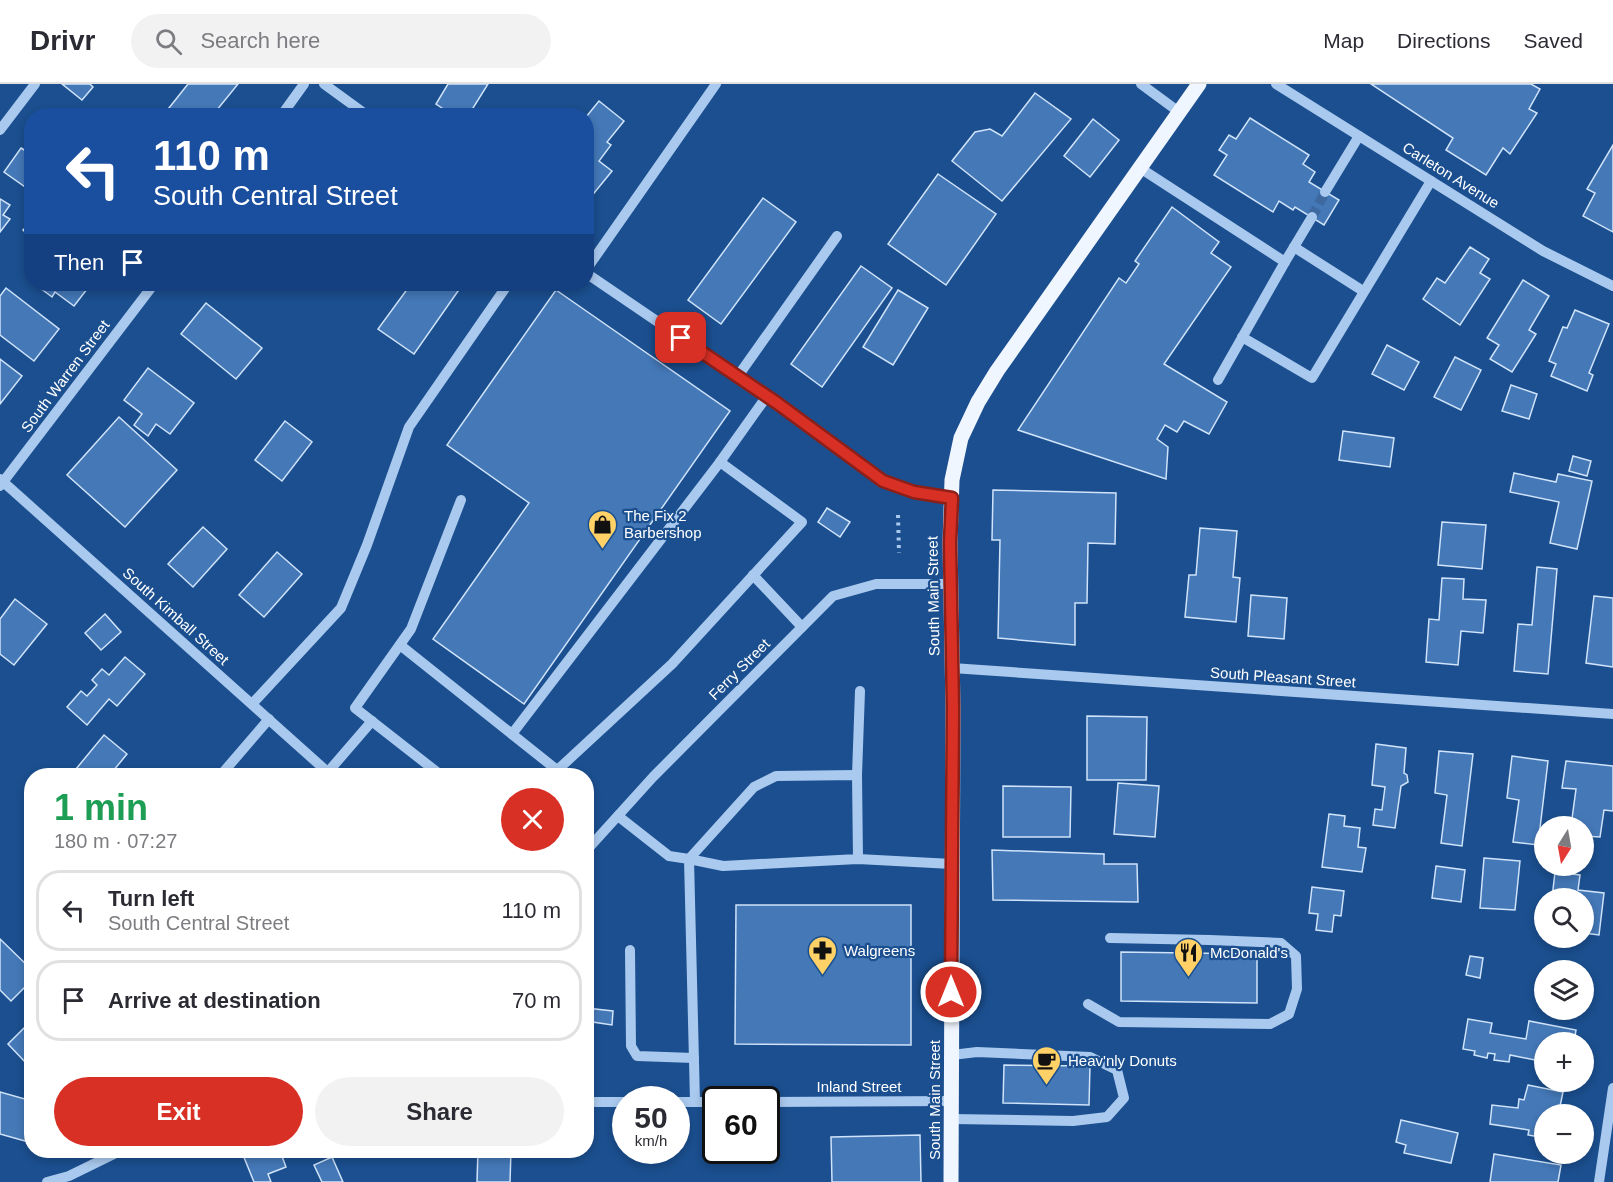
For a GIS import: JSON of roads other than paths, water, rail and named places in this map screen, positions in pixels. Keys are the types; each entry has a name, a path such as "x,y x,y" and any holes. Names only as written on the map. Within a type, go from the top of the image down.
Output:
{"main road":[{"name":"South Main Street","path":"951,1182 952,668 950,584 952,480 961,438 978,402 997,371 1199,84"}],"street":[{"path":"0,130 35,84"},
{"path":"287,108 304,84"},
{"path":"324,84 357,108"},
{"path":"594,259 716,84"},
{"path":"1141,84 1179,112"},
{"name":"Carleton Avenue","path":"1276,84 1543,251 1613,286"},
{"path":"1326,192 1359,136"},
{"path":"1140,168 1285,262"},
{"path":"1242,337 1312,378 1431,181"},
{"path":"1218,380 1312,217"},
{"path":"738,376 837,236"},
{"path":"1294,247 1363,291"},
{"path":"594,277 767,396 883,481 914,492 952,498"},
{"name":"South Warren Street","path":"1,482 149,291"},
{"path":"252,704 341,608 367,545 409,427 503,291"},
{"path":"512,734 720,462 767,396"},
{"path":"559,768 672,664 802,522 720,462"},
{"name":"South Kimball Street","path":"1,482 323,768"},
{"path":"432,768 355,708 411,629 461,500"},
{"path":"753,575 802,627"},
{"name":"Ferry Street","path":"594,842 653,777 833,596 876,584 950,584"},
{"path":"400,645 512,734 549,768"},
{"name":"South Pleasant Street","path":"952,668 1613,714"},
{"path":"858,859 857,775 860,691"},
{"path":"227,768 269,719"},
{"path":"335,768 372,721"},
{"path":"695,1102 689,859 754,787 776,776 857,775"},
{"path":"618,816 669,856 723,866 858,859 952,864"},
{"path":"1088,1004 1119,1022 1270,1024 1289,1014 1297,989 1296,956 1281,943 1110,938"},
{"path":"630,950 631,1046 638,1056 694,1058"},
{"path":"952,1055 977,1053 1090,1057 1117,1070 1124,1098 1107,1117 1074,1121 952,1119"},
{"path":"1599,1182 1613,1088"},
{"name":"Inland Street","path":"780,1102 952,1101"},
{"path":"594,1102 612,1102"},
{"path":"690,1102 702,1102"},
{"path":"47,1182 69,1176 106,1158"}],"tunnel":[{"path":"1312,217 1325,192"}],"place":[{"name":"The Fix 2 Barbershop","path":"603,550"},
{"name":"Walgreens","path":"823,976"},
{"name":"McDonald's","path":"1189,978"},
{"name":"Heav'nly Donuts","path":"1047,1086"}]}
